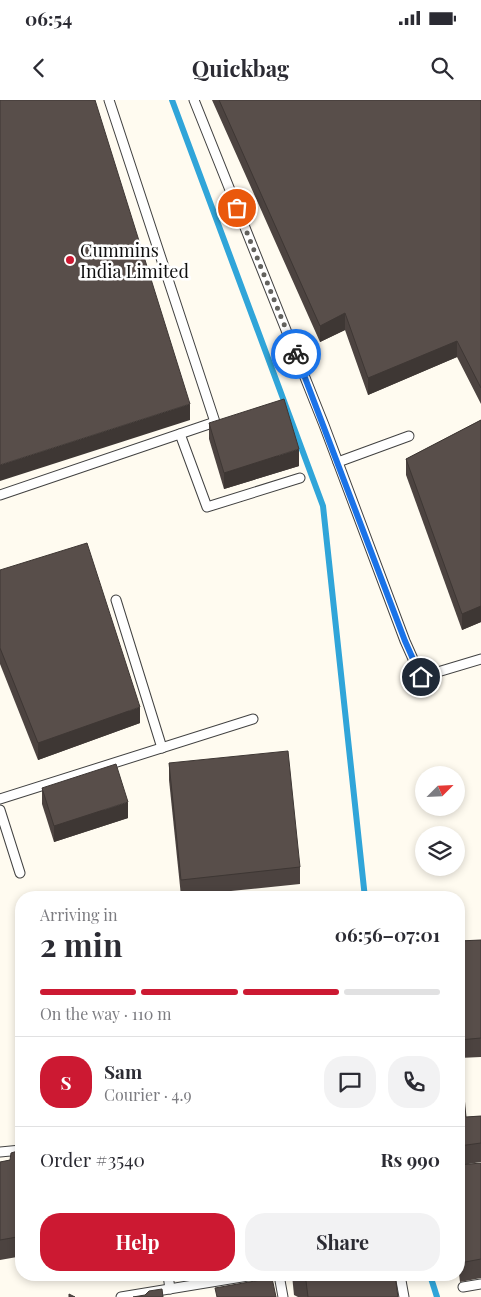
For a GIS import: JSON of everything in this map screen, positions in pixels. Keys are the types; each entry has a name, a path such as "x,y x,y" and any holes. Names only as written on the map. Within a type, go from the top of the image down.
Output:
{"lane":[{"path":"0,495 215,422 109,100"},
{"path":"194,100 338,462 405,641 421,677 481,659"},
{"path":"180,434 207,507 300,478"},
{"path":"338,462 409,436"},
{"path":"116,600 162,748"},
{"path":"0,799 253,719"},
{"path":"0,810 20,873"},
{"path":"0,1152 15,1151"},
{"path":"169,1281 170,1289"},
{"path":"121,1297 218,1281"},
{"path":"280,1281 283,1297"},
{"path":"401,1281 404,1297"},
{"path":"463,1287 481,1284"}],"building":[{"name":"Cummins India Limited","path":"0,100 95,100 190,404 0,465"},
{"path":"219,100 481,100 481,388 457,341 368,378 345,313 320,326"},
{"path":"284,399 299,449 224,473 209,423"},
{"path":"481,420 481,606 462,614 406,459"},
{"path":"87,543 140,707 38,743 0,648 0,570"},
{"path":"288,751 300,867 181,880 169,763"},
{"path":"116,764 128,802 54,826 42,788"},
{"path":"481,940 481,1038 465,1039 465,941"},
{"path":"465,1107 466,1117 481,1116 481,1143 465,1145"},
{"path":"15,1152 15,1237 0,1240 0,1162 10,1160 11,1153"},
{"path":"481,1163 481,1259 465,1262 465,1164"},
{"path":"255,1281 273,1281 276,1297 217,1297 215,1288"},
{"path":"306,1281 396,1281 398,1297 308,1297"},
{"path":"162,1289 163,1297 133,1297 145,1295 149,1291"}],"waterway":[{"path":"172,100 323,506 364,891"},
{"path":"432,1281 437,1297"}],"way so far":[{"path":"237,208 296,354"}],"place":[{"name":"Cummins India Limited","path":"70,260"}],"route":[{"path":"296,354 405,641 421,677"}]}
